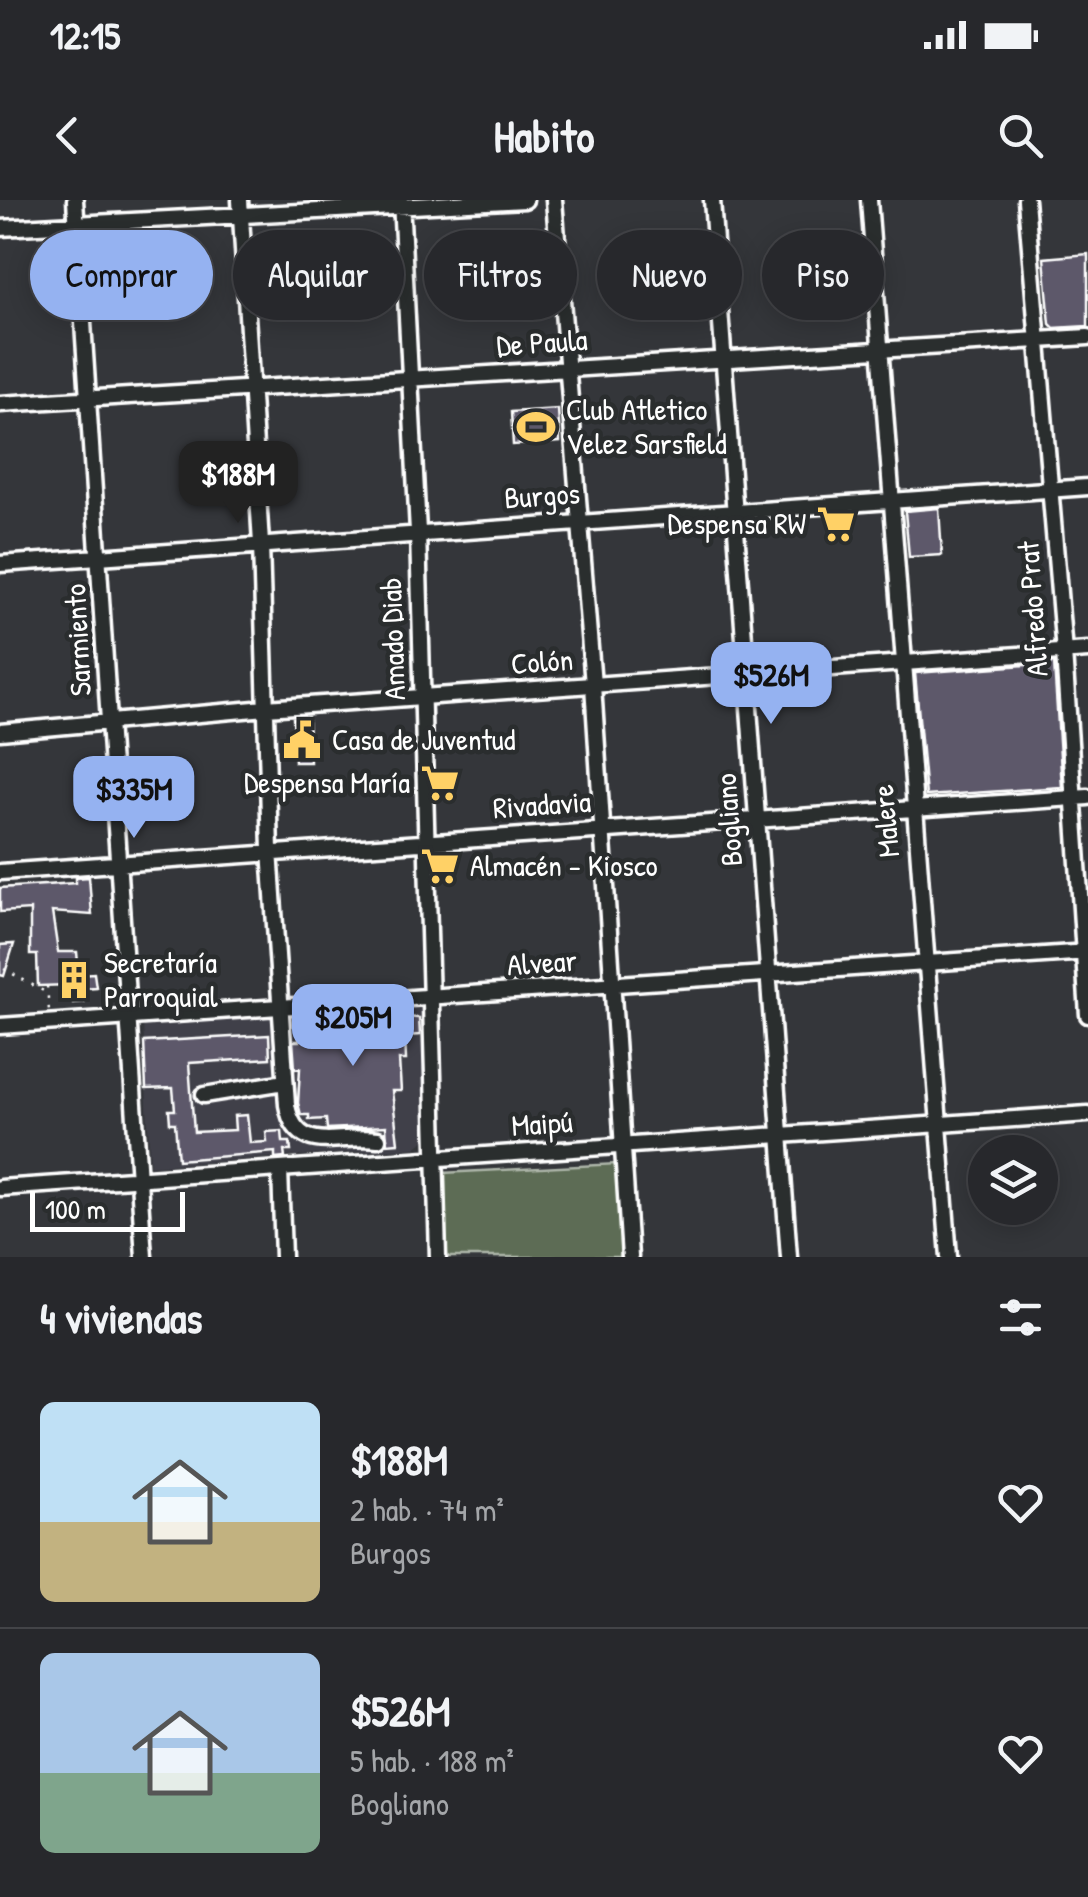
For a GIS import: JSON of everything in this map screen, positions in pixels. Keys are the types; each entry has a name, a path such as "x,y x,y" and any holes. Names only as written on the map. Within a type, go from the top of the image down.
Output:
{"street":[{"name":"Sarmiento","path":"75,200 144,1257"},
{"path":"0,228 241,208 525,200"},
{"path":"554,200 594,686 600,829 630,1257"},
{"name":"Bogliano","path":"712,200 789,1257"},
{"name":"Malere","path":"869,200 912,809 949,1257"},
{"name":"Alfredo Prat","path":"1026,200 1064,652 1088,1015"},
{"name":"Amado Diab","path":"401,203 418,532 438,1257"},
{"path":"241,208 261,544 270,850 290,1124 298,1134 320,1141 378,1139"},
{"name":"De Paula","path":"0,404 1088,337"},
{"name":"Burgos","path":"0,564 1088,486"},
{"name":"Colón","path":"0,732 266,708 1088,650"},
{"name":"Rivadavia","path":"0,872 270,850 756,822 1088,797"},
{"name":"Alvear","path":"0,1026 926,966 1086,952"},
{"path":"204,1095 285,1082"},
{"name":"Maipú","path":"0,1188 1088,1114"},
{"path":"280,1169 282,1257"}],"path":[{"path":"4,968 47,993"},
{"path":"47,986 50,1022"}],"shaded area":[{"path":"421,1007 424,1141 415,1148 150,1166 143,1021"}],"green space":[{"path":"617,1164 621,1257 447,1257 442,1173"}],"building":[{"path":"1088,254 1088,326 1054,328 1050,324 1044,258"},
{"name":"Club Atletico Velez Sarsfield","path":"558,409 560,442 513,445 511,412"},
{"path":"939,508 942,555 909,557 905,511"},
{"path":"1054,663 1062,787 926,796 915,673"},
{"name":"Casa de Juventud","path":"308,717 310,762 295,762 293,718"},
{"path":"89,877 92,915 52,912 58,952 77,952 79,974 94,973 96,987 83,988 84,1002 73,1003 71,985 38,986 37,955 30,955 30,910 0,912 0,888 75,883 75,878"},
{"path":"14,944 4,976 0,975 0,945"},
{"path":"383,1011 383,1016 419,1018 420,1035 405,1036 406,1060 399,1060 401,1091 392,1091 398,1143 387,1144 386,1126 327,1129 326,1119 309,1120 309,1115 301,1115 300,1068 295,1069 293,1041 299,1041 299,1030 323,1029 322,1015"},
{"path":"269,1035 270,1058 189,1063 194,1132 235,1130 234,1116 247,1115 250,1143 267,1142 266,1132 282,1131 283,1142 290,1142 291,1151 284,1151 285,1158 275,1159 275,1152 178,1160 175,1123 170,1123 169,1110 175,1110 173,1088 146,1089 144,1042"}],"place":[{"name":"Club Atletico Velez Sarsfield","path":"536,427"},
{"name":"Despensa RW","path":"836,524"},
{"name":"Casa de Juventud","path":"302,740"},
{"name":"Despensa María","path":"440,783"},
{"name":"Almacén - Kiosco","path":"440,866"},
{"name":"Secretaría Parroquial","path":"74,980"}]}
